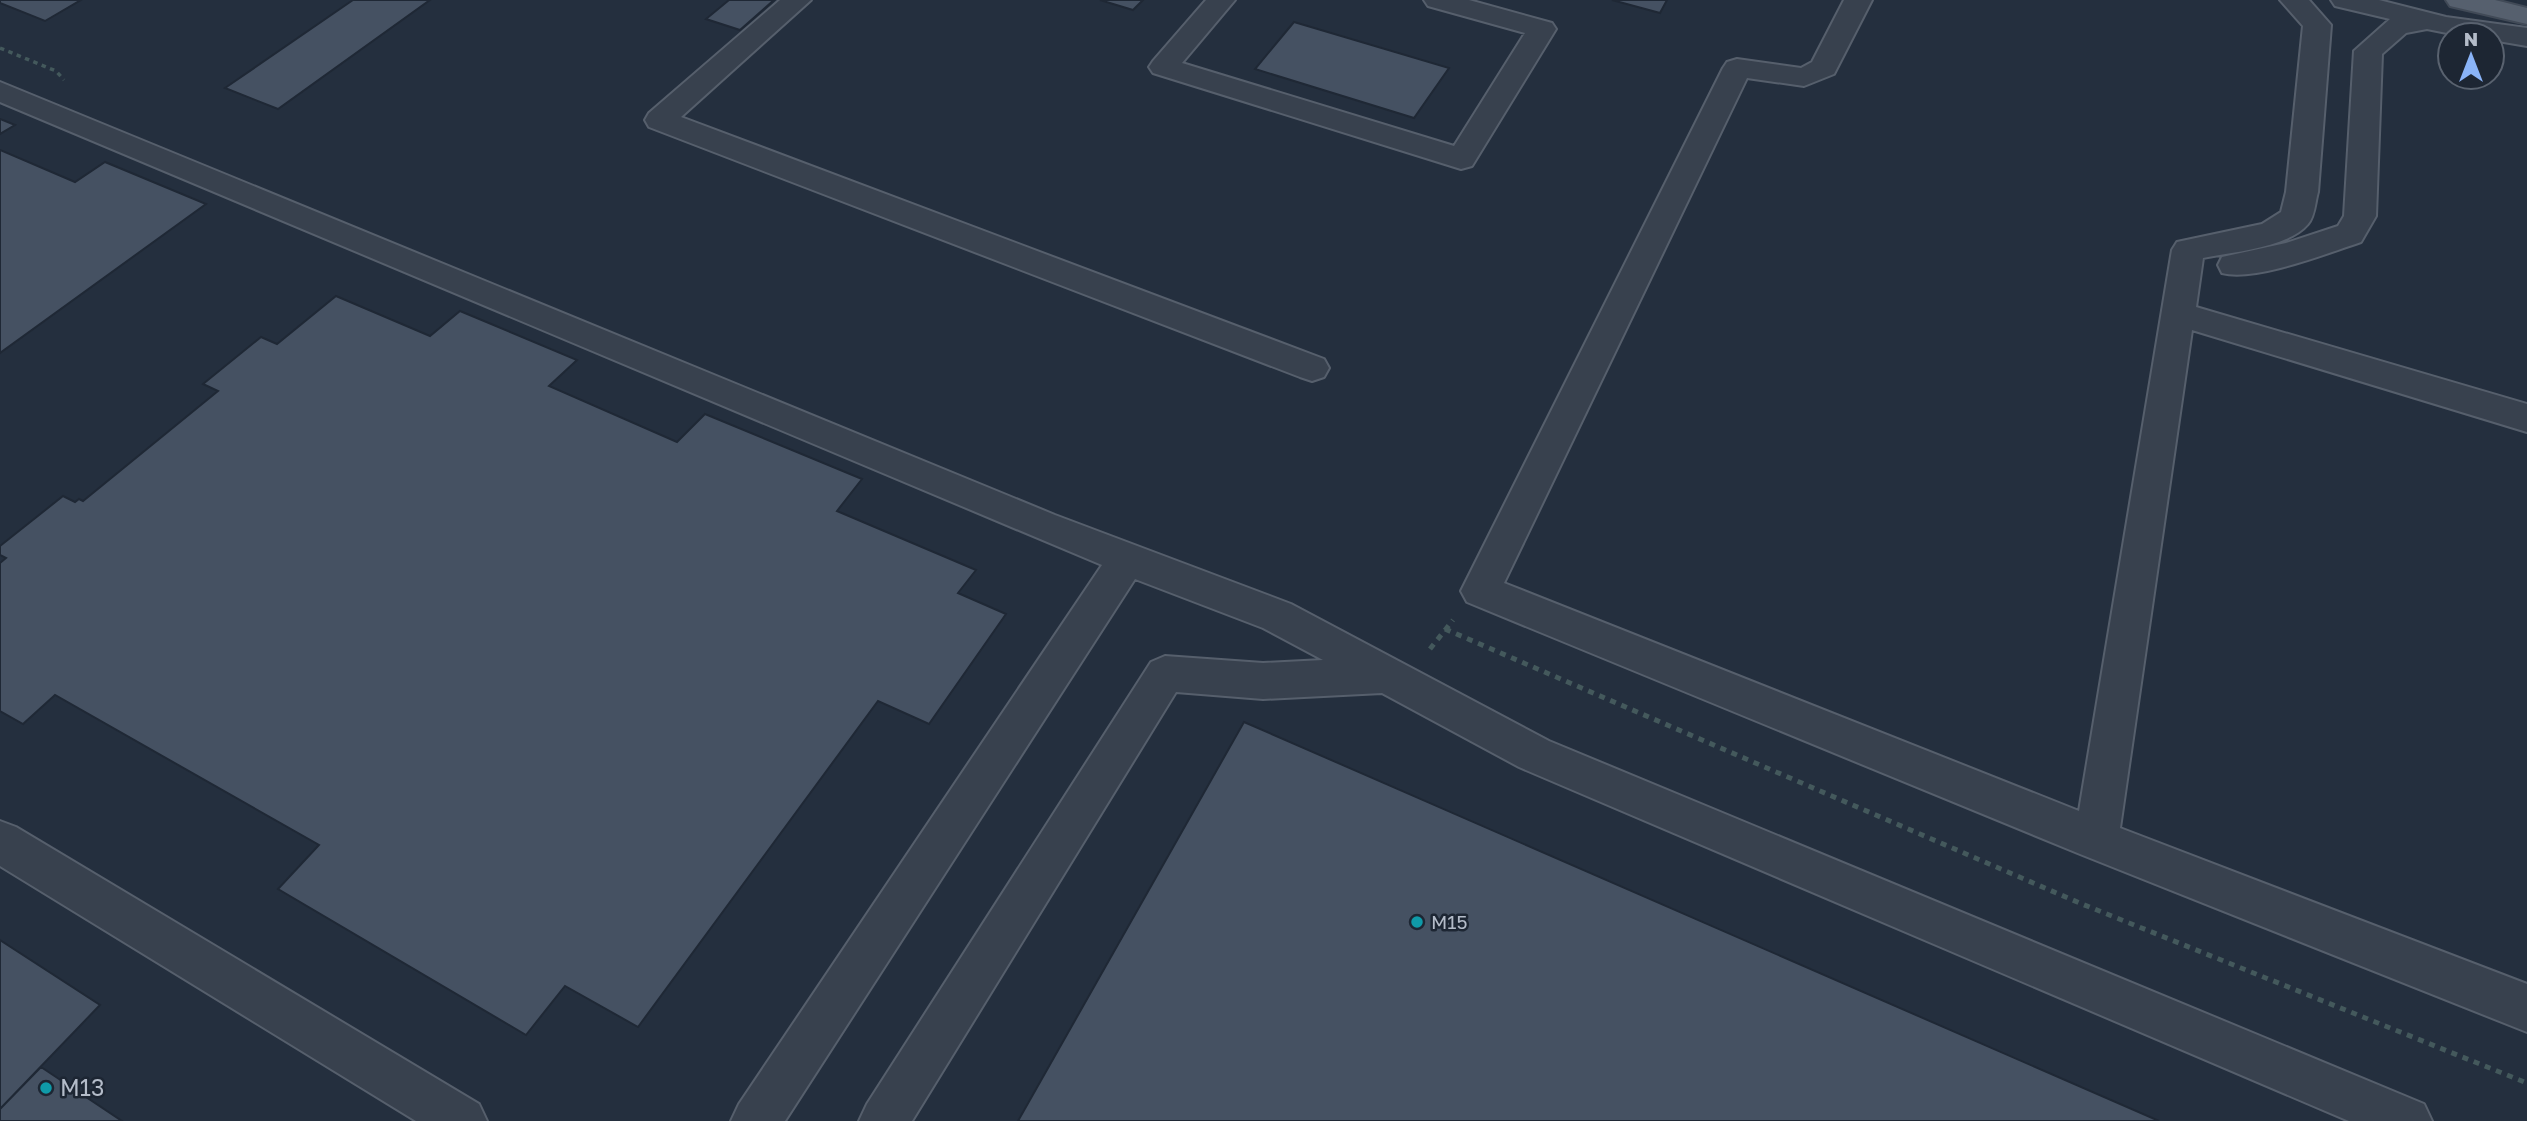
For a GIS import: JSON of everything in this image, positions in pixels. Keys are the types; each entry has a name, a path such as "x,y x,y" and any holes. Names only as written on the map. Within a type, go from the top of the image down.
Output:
{"main road":[{"path":"2460,0 2527,16"}],"street":[{"path":"797,0 660,120 1312,368"},
{"path":"1221,0 1163,67 1461,159 1542,29 1438,0"},
{"path":"1858,0 1824,68 1804,77 1737,68 1481,590 2096,839 2527,1008"},
{"path":"2096,839 2188,250 2271,233 2296,218 2302,192 2317,25 2294,0"},
{"path":"2345,0 2428,20 2527,37"},
{"path":"2185,272 2289,254 2350,234 2360,216 2368,51 2397,26 2428,20"},
{"path":"0,90 1042,526 1277,616 1534,754 2407,1121"},
{"path":"2179,314 2527,418"},
{"path":"756,1121 1127,559"},
{"path":"884,1121 1165,674 1263,681 1390,675"},
{"path":"0,842 462,1121"}],"path":[{"path":"1445,629 2082,904 2527,1083"}],"building":[{"path":"0,0 81,0 45,21 0,3"},
{"path":"353,0 430,0 278,109 225,88"},
{"path":"729,0 774,0 740,30 706,19"},
{"path":"1100,0 1143,0 1133,10"},
{"path":"1612,0 1667,0 1660,13"},
{"path":"1294,22 1449,68 1414,118 1255,69"},
{"path":"0,119 15,125 0,134"},
{"path":"0,150 75,182 105,162 206,204 0,353"},
{"path":"336,296 430,336 460,311 577,360 549,386 677,442 705,414 862,479 837,511 976,570 958,593 1006,614 929,724 878,701 638,1027 565,986 526,1035 278,889 319,845 55,695 23,724 0,711 0,563 6,558 0,555 0,546 63,496 75,502 79,499 83,501 218,391 203,384 261,337 277,344"},
{"name":"M15","path":"1244,722 2159,1121 1018,1121"},
{"path":"0,940 100,1005 0,1109"},
{"name":"M13","path":"41,1067 122,1121 0,1121 0,1109"}],"place":[{"name":"M15","path":"1417,922"},
{"name":"M13","path":"46,1088"}]}
